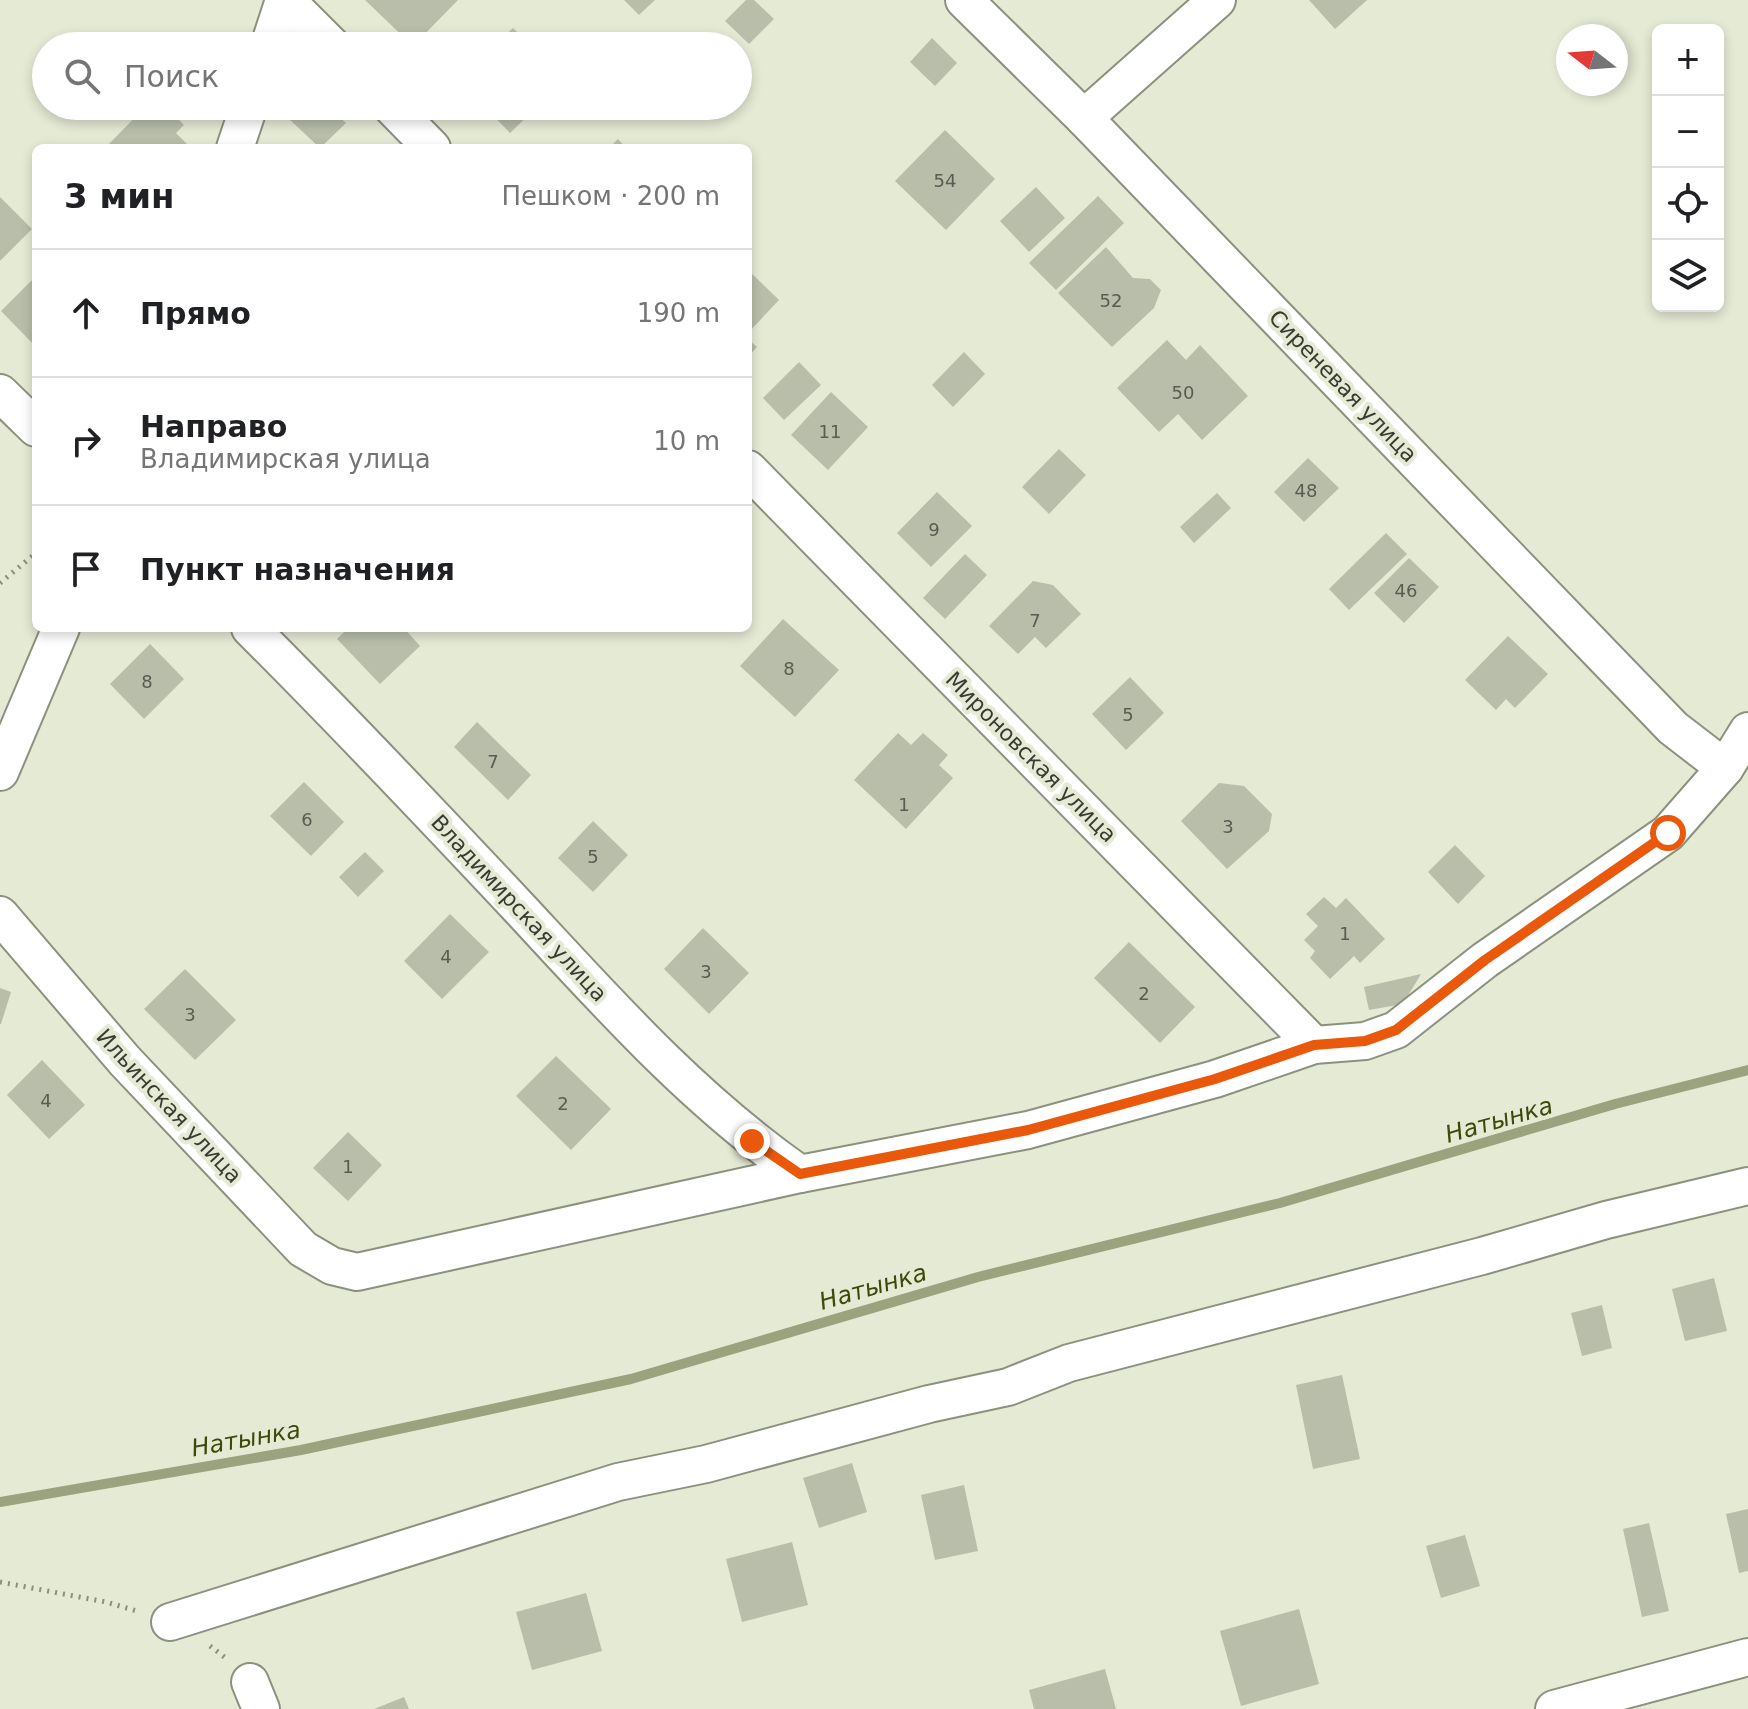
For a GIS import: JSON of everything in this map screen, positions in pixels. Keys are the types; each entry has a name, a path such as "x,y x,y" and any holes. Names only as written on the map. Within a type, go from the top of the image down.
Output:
{"street":[{"path":"274,32 285,0 318,32"},
{"name":"Сиреневая улица","path":"964,0 1084,118 1673,728 1725,768"},
{"path":"1084,118 1217,0"},
{"path":"236,144 244,120"},
{"path":"405,120 428,144"},
{"path":"0,393 32,424"},
{"name":"Мироновская улица","path":"752,473 1314,1045"},
{"path":"0,772 59,632"},
{"name":"Владимирская улица","path":"254,632 370,749 656,1054 752,1141 800,1174"},
{"path":"800,1174 1028,1130 1215,1079 1314,1045 1365,1041 1396,1030 1485,960 1668,833 1725,768 1748,731"},
{"name":"Ильинская улица","path":"0,915 125,1061 303,1249 332,1266 357,1272 800,1174"},
{"path":"170,1622 618,1482 706,1464 929,1404 1008,1387 1069,1363 1482,1256 1606,1220 1748,1186"},
{"path":"1554,1709 1748,1657"}],"path":[{"path":"0,583 32,556"},
{"path":"0,1582 106,1602 170,1622 221,1652 256,1696"}],"building":[{"path":"365,0 458,0 427,32 398,32"},
{"path":"624,0 655,0 639,15"},
{"path":"746,0 754,0 774,19 752,41 752,32 736,32 725,21"},
{"path":"1309,0 1367,0 1335,29"},
{"path":"932,38 957,63 935,86 910,62"},
{"path":"132,120 179,120 184,125 176,133 187,144 109,144"},
{"path":"290,120 343,120 346,123 324,144 316,144"},
{"path":"497,120 523,120 510,133"},
{"path":"945,130 995,179 946,230 895,181"},
{"path":"1036,187 1065,218 1029,252 1000,221"},
{"path":"1098,196 1124,223 1056,290 1029,263"},
{"path":"0,197 32,229 0,261"},
{"path":"1106,247 1133,278 1150,279 1161,290 1154,308 1112,347 1058,293"},
{"path":"752,274 779,300 752,329"},
{"path":"32,280 32,343 1,311"},
{"path":"1167,340 1186,360 1200,345 1248,396 1202,440 1178,414 1159,432 1117,388"},
{"path":"964,352 985,374 953,407 932,385"},
{"path":"799,362 821,385 784,420 763,398"},
{"path":"831,392 868,427 828,470 791,435"},
{"path":"1059,449 1086,475 1049,514 1022,487"},
{"path":"1308,458 1339,488 1304,522 1274,492"},
{"path":"937,492 972,526 931,567 897,533"},
{"path":"1217,493 1231,508 1194,543 1180,527"},
{"path":"1386,533 1407,554 1349,610 1329,589"},
{"path":"965,554 987,575 945,619 923,598"},
{"path":"1409,558 1439,587 1404,623 1374,593"},
{"path":"1033,581 1053,585 1081,614 1046,648 1035,637 1018,654 989,626"},
{"path":"783,619 839,670 795,717 740,666"},
{"path":"344,632 408,632 420,646 380,684 337,639"},
{"path":"1508,636 1548,674 1515,708 1506,699 1496,710 1465,680"},
{"path":"150,644 184,679 144,719 110,684"},
{"path":"1130,677 1164,713 1126,750 1092,714"},
{"path":"477,722 531,775 508,800 454,747"},
{"path":"898,733 911,745 923,733 948,755 939,765 953,778 906,829 854,780"},
{"path":"304,782 344,822 311,856 270,816"},
{"path":"1219,783 1244,786 1272,814 1269,831 1227,869 1181,821"},
{"path":"593,821 628,855 593,892 558,858"},
{"path":"1455,845 1485,876 1458,904 1428,872"},
{"path":"365,852 384,871 358,897 339,877"},
{"path":"1324,897 1336,908 1346,898 1385,939 1360,963 1354,956 1330,979 1310,958 1315,951 1304,940 1318,926 1306,914"},
{"path":"450,914 489,952 442,999 404,961"},
{"path":"703,928 749,973 709,1014 664,969"},
{"path":"1129,942 1195,1007 1160,1043 1094,978"},
{"path":"185,969 236,1020 195,1060 144,1009"},
{"path":"1421,974 1403,1004 1369,1010 1364,987"},
{"path":"0,988 11,992 1,1024 0,1024"},
{"path":"556,1056 611,1109 571,1150 516,1096"},
{"path":"42,1060 85,1105 49,1139 7,1095"},
{"path":"348,1132 382,1165 348,1201 313,1168"},
{"path":"1714,1278 1727,1331 1685,1341 1672,1289"},
{"path":"1602,1305 1612,1348 1582,1356 1571,1313"},
{"path":"1342,1375 1360,1459 1313,1469 1296,1385"},
{"path":"852,1463 867,1512 819,1528 803,1478"},
{"path":"964,1485 978,1551 935,1560 921,1495"},
{"path":"1748,1509 1748,1571 1739,1573 1726,1514"},
{"path":"1649,1523 1669,1611 1642,1617 1623,1529"},
{"path":"1465,1535 1480,1586 1441,1598 1426,1546"},
{"path":"792,1542 808,1605 742,1622 726,1559"},
{"path":"586,1593 602,1651 532,1670 516,1612"},
{"path":"1299,1609 1319,1684 1241,1706 1220,1631"},
{"path":"1105,1669 1116,1709 1034,1709 1029,1690"},
{"path":"404,1697 409,1709 374,1709"}],"waterway":[{"name":"Натынка","path":"0,1502 301,1450 631,1379 978,1277 1280,1203 1615,1104 1748,1070"}],"route":[{"path":"752,1141 800,1174 1028,1130 1215,1079 1314,1045 1365,1041 1396,1030 1485,960 1668,833"}]}
